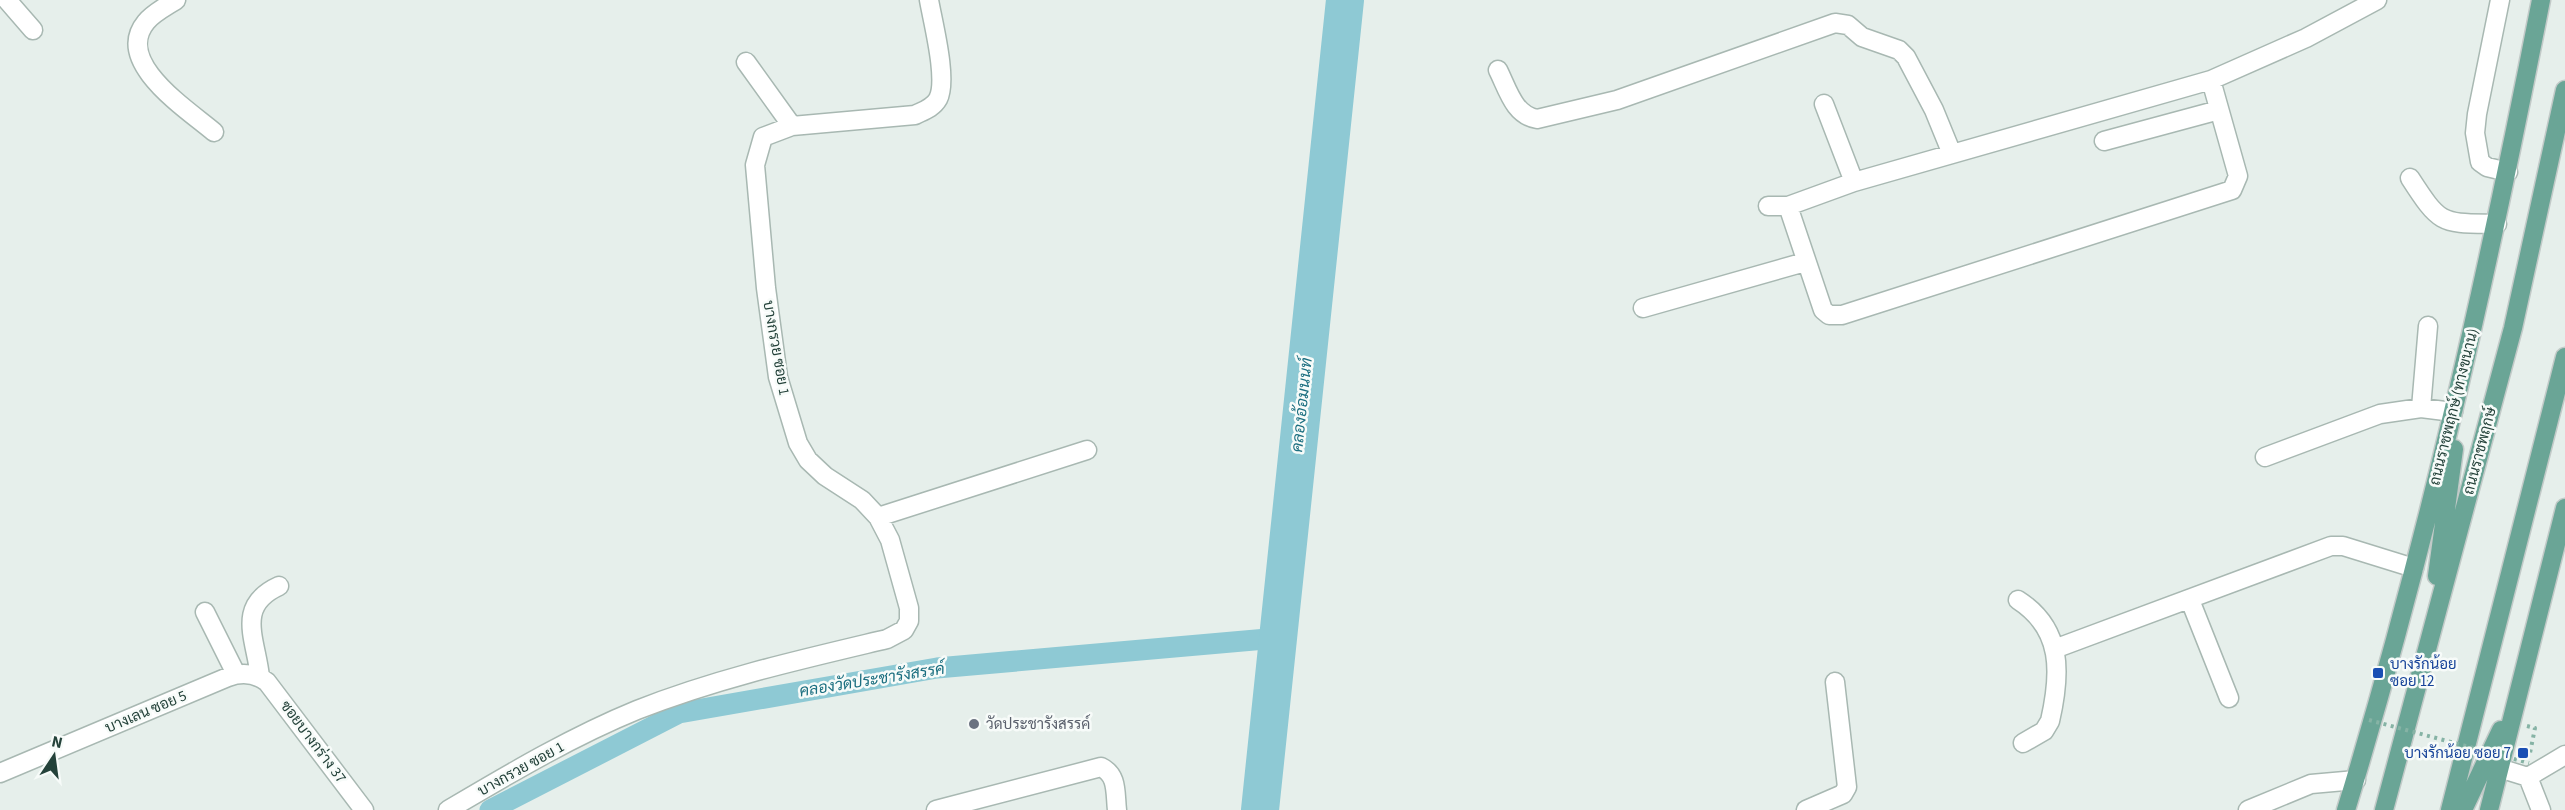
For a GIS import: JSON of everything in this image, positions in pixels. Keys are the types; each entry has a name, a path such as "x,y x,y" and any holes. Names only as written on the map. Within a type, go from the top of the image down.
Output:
{"main road":[{"name":"ถนนราชพฤกษ์ (ทางขนาน)","path":"2346,810 2414,568 2465,365 2508,172 2541,0"},
{"name":"ถนนราชพฤกษ์","path":"2384,810 2513,328 2565,90"},
{"path":"2450,810 2565,357"},
{"path":"2427,652 2465,365"},
{"path":"2489,810 2565,508"},
{"path":"2463,810 2517,696"}],"street":[{"path":"7,0 33,30"},
{"path":"176,0 147,21 138,36 139,53 144,68 155,81 214,132"},
{"name":"บางกรวย ซอย 1","path":"448,810 538,758 637,710 744,674 898,634 904,630 909,621 909,608 890,540 878,517 862,500 825,476 808,460 798,443 778,377 766,288 755,165 763,137 792,126 915,115 928,110 938,100 942,83 929,0"},
{"path":"1768,206 1788,206 1854,182 2211,80 2306,38 2377,0"},
{"path":"2500,0 2475,133 2480,162 2487,167 2508,172"},
{"path":"1498,70 1518,110 1525,117 1537,119 1617,100 1691,76 1835,23 1848,25 1862,37 1899,50 1906,57 1934,110 1952,154"},
{"path":"746,62 792,126"},
{"path":"1788,206 1823,310 1829,315 1842,315 2232,190 2238,176 2211,80"},
{"path":"1824,104 1854,182"},
{"path":"2103,141 2219,110"},
{"path":"2410,178 2439,218 2451,223 2497,224"},
{"path":"1643,308 1805,262"},
{"path":"2421,408 2428,326"},
{"path":"2265,457 2360,420 2421,408 2453,412"},
{"path":"878,517 1087,450"},
{"path":"2056,648 2331,546 2343,546 2414,568"},
{"path":"260,677 251,614 257,601 279,586"},
{"path":"2018,600 2036,611 2056,648 2050,721 2044,731 2023,743"},
{"path":"2190,600 2229,698"},
{"path":"205,612 236,674"},
{"name":"บางเลน ซอย 5","path":"0,773 236,674 260,677"},
{"name":"ซอยบางกร่าง 37","path":"260,677 273,688 364,810"},
{"path":"1806,810 1844,794 1847,787 1835,682"},
{"path":"2499,768 2528,770 2565,755"},
{"path":"936,810 1101,767 1110,771 1114,779 1118,810"},
{"path":"2528,770 2541,810"},
{"path":"2248,810 2312,784 2356,780"}],"path":[{"path":"2369,720 2528,770 2535,728"}],"waterway":[{"name":"คลองอ้อมนนท์","path":"1260,810 1345,0"},
{"name":"คลองวัดประชารังสรรค์","path":"490,810 679,713 937,668 1278,638"}],"place":[{"name":"บางรักน้อย ซอย 12","path":"2378,673"},
{"name":"วัดประชารังสรรค์","path":"974,724"},
{"name":"บางรักน้อย ซอย 7","path":"2523,753"}]}
